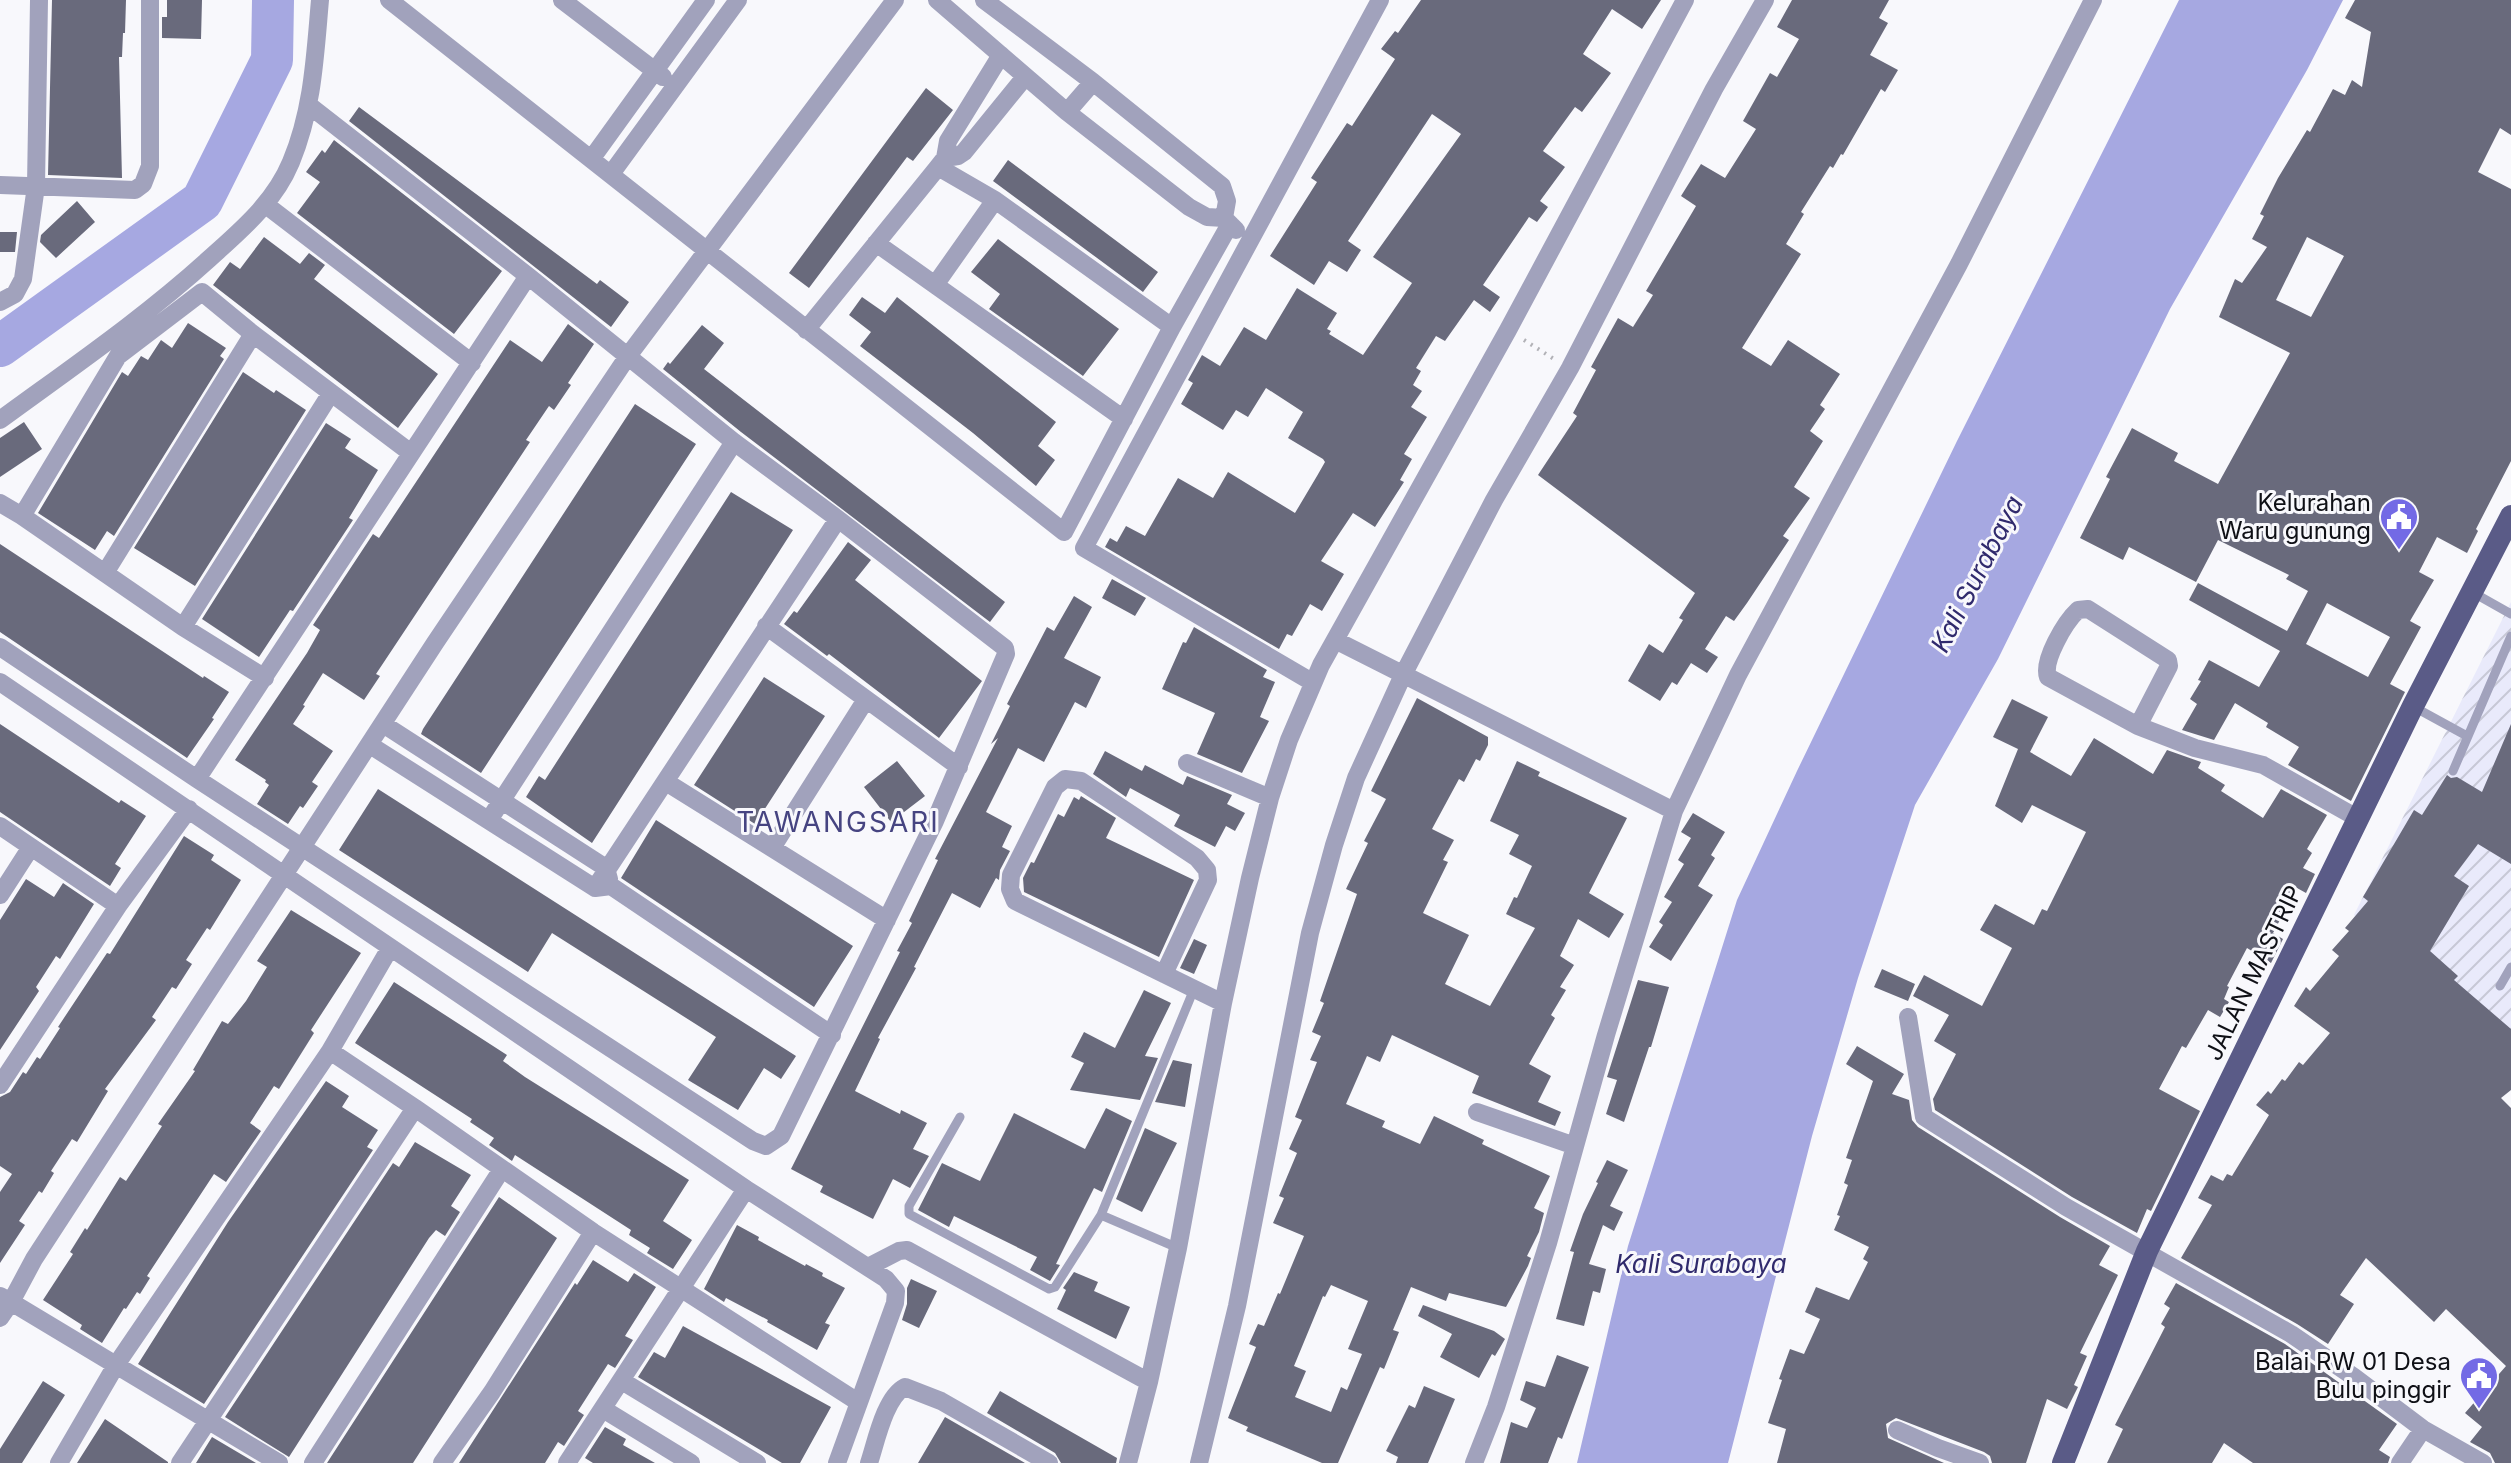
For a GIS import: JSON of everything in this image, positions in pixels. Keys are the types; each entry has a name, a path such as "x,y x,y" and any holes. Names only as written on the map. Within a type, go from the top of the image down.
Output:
{"main road":[{"name":"JALAN MASTRIP","path":"2063,1463 2147,1251 2413,706 2511,516"}],"street":[{"path":"0,302 15,294 23,279 36,186 39,0"},
{"path":"0,185 135,190 143,184 150,166 150,0"},
{"path":"0,420 95,352 187,279 266,205 291,162 310,106 320,0"},
{"path":"389,0 1064,532 1227,221 1227,201 1222,186 1093,82 984,0"},
{"path":"562,0 676,85"},
{"path":"592,158 706,0"},
{"path":"611,174 738,0"},
{"path":"0,1318 6,1299 628,356 895,0"},
{"path":"937,0 1067,112 1189,207 1207,217 1227,221 1249,242"},
{"path":"1312,682 1084,548 1380,0"},
{"path":"1128,1463 1178,1248 1223,1003 1270,798 1312,682 1341,643 1685,0"},
{"path":"1199,1463 1237,1306 1310,933 1356,778 1397,672 1570,368 1714,89 1765,0"},
{"path":"1474,1463 1496,1407 1521,1327 1674,811 1738,675 1959,264 2093,0"},
{"path":"806,330 942,162 948,141 1001,55"},
{"path":"942,162 964,152 1025,77"},
{"path":"1067,112 1093,82"},
{"path":"0,647 197,779 761,1145 772,1144 781,1136 959,767 1006,654 1004,645 734,442 310,106"},
{"path":"942,162 1172,327"},
{"path":"935,285 995,200"},
{"path":"266,205 472,363"},
{"path":"876,243 1124,419"},
{"path":"197,779 528,276"},
{"path":"22,516 111,365 128,347 202,292 411,453"},
{"path":"105,573 253,334"},
{"path":"183,627 331,393"},
{"path":"489,820 734,442"},
{"path":"0,503 183,627 265,678"},
{"path":"604,881 838,519"},
{"path":"2138,726 2169,666 2168,660 2088,609 2078,610 2047,660 2048,677 2138,726 2195,748 2263,765 2359,819"},
{"path":"766,626 959,767"},
{"path":"1341,643 1674,811"},
{"path":"0,682 746,1189 884,1259 907,1250 924,1258 1149,1382"},
{"path":"772,848 865,701"},
{"path":"383,724 501,802 604,881 832,1035"},
{"path":"370,745 489,820 604,881"},
{"path":"1187,763 1270,798"},
{"path":"1164,974 1208,880 1207,870 1197,858 1081,781 1065,779 1055,787 1011,875 1010,889 1015,901 1223,1003"},
{"path":"666,782 887,920"},
{"path":"0,1085 118,906 189,809"},
{"path":"0,826 118,906"},
{"path":"0,895 31,847"},
{"path":"59,1463 116,1365 330,1051 390,948"},
{"path":"1908,1017 1924,1117 2066,1207 2291,1334 2423,1429 2483,1463"},
{"path":"330,1051 593,1232 858,1402"},
{"path":"180,1463 415,1108"},
{"path":"1477,1112 1575,1146"},
{"path":"313,1463 502,1169"},
{"path":"567,1463 746,1189"},
{"path":"442,1463 492,1392 593,1232"},
{"path":"837,1463 895,1303 896,1291 886,1279 884,1259"},
{"path":"6,1299 279,1463"},
{"path":"622,1381 757,1463"},
{"path":"869,1463 888,1408 896,1392 905,1387 941,1401 1049,1463"},
{"path":"603,1409 691,1463"},
{"path":"2400,1463 2423,1429"},
{"path":"1897,1430 1980,1463"}],"lane":[{"path":"2471,592 2511,614"},
{"path":"2453,771 2511,636"},
{"path":"2413,706 2467,736"},
{"path":"2500,986 2511,967"},
{"path":"960,1117 909,1206 909,1214 1049,1289 1055,1287 1101,1215 1194,989"},
{"path":"1101,1215 1178,1248"}],"path":[{"path":"1517,337 1561,363"}],"shaded area":[{"path":"2511,602 2511,1072 2354,915"}],"water":[{"name":"Kali Surabaya","path":"2179,0 2343,0 2307,70 2170,309 1998,659 1915,805 1858,978 1812,1136 1728,1463 1577,1463 1628,1246 1737,900 1957,441"}],"building":[{"path":"52,0 126,0 125,33 122,57 119,57 122,178 48,175"},
{"path":"167,0 202,0 201,39 162,38 162,17 167,17"},
{"path":"1421,0 1661,0 1642,29 1612,9 1583,54 1611,73 1582,112 1575,107 1543,151 1565,167 1540,201 1548,207 1537,222 1529,217 1483,285 1500,297 1490,312 1474,300 1445,341 1436,336 1416,368 1421,371 1413,385 1422,391 1411,407 1427,417 1404,454 1412,459 1400,480 1404,482 1375,527 1353,513 1321,561 1344,574 1322,611 1310,604 1292,636 1287,634 1279,649 1105,547 1110,538 1117,542 1126,526 1145,536 1178,478 1213,498 1228,472 1295,513 1317,476 1325,462 1323,459 1288,438 1303,412 1266,388 1248,417 1236,410 1223,430 1181,404 1193,383 1188,380 1202,355 1220,366 1244,327 1266,340 1297,288 1337,313 1327,329 1331,331 1329,334 1363,355 1412,283 1373,257 1461,134 1432,114 1348,241 1361,250 1347,272 1329,261 1314,285 1270,256 1317,182 1311,178 1347,123 1352,126 1395,59 1381,49 1395,31 1398,33"},
{"path":"1792,0 1889,0 1879,18 1888,23 1870,55 1898,70 1885,92 1881,89 1843,155 1833,168 1830,166 1801,212 1804,214 1786,244 1801,254 1742,348 1771,366 1788,340 1840,374 1820,405 1825,409 1810,431 1823,441 1794,487 1810,498 1783,536 1789,540 1747,603 1734,621 1726,616 1705,649 1718,657 1707,673 1691,663 1677,685 1672,682 1660,701 1628,681 1649,644 1663,653 1695,593 1538,475 1577,416 1573,413 1596,370 1591,367 1618,318 1633,327 1653,295 1646,291 1696,206 1681,196 1701,164 1725,178 1756,129 1743,121 1770,73 1777,77 1799,39 1777,27"},
{"path":"2355,0 2511,0 2511,135 2500,128 2478,172 2511,189 2511,461 2467,553 2437,537 2419,572 2434,580 2410,621 2421,627 2390,684 2405,692 2351,801 2288,765 2299,747 2235,703 2214,740 2182,730 2197,704 2190,699 2209,660 2259,687 2280,651 2189,600 2198,583 2287,631 2308,591 2286,579 2289,575 2218,540 2196,582 2129,547 2123,560 2080,538 2110,479 2106,477 2132,428 2178,453 2174,461 2218,484 2290,353 2219,317 2235,279 2242,283 2267,247 2252,239 2264,216 2260,214 2307,130 2310,132 2333,89 2345,95 2352,80 2362,87 2371,32 2345,18","holes":["2307,237 2344,256 2311,317 2276,300","2327,603 2390,637 2368,677 2306,644"]},
{"path":"926,88 953,110 913,161 907,157 809,288 789,273"},
{"path":"359,107 597,284 600,280 629,302 611,327 349,121"},
{"path":"334,140 502,271 454,334 297,213 320,182 306,172 322,150 325,153"},
{"path":"1008,160 1158,272 1143,292 993,181"},
{"path":"77,201 95,222 56,258 40,242 41,235"},
{"path":"0,232 17,232 15,252 0,252"},
{"path":"264,237 300,264 309,253 325,265 314,279 438,374 398,428 213,285 230,262 240,269"},
{"path":"998,239 1119,329 1083,376 989,309 1000,294 971,272"},
{"path":"862,297 885,313 897,297 1056,422 1038,446 1055,460 1036,486 860,346 871,332 849,315"},
{"path":"188,323 226,348 220,356 224,359 114,536 107,531 95,550 38,513 122,372 128,376 141,356 148,360 161,340 172,348"},
{"path":"568,324 594,344 554,410 549,406 526,440 530,442 376,674 380,676 364,700 323,673 303,705 293,724 333,751 312,782 318,786 288,824 257,804 269,785 266,780 235,760 307,653 320,630 313,625 373,534 379,538 510,340 542,362"},
{"path":"702,325 724,343 704,369 1005,602 990,622 663,369"},
{"path":"243,372 306,410 195,586 134,548"},
{"path":"635,404 696,444 481,773 421,734 423,729"},
{"path":"24,422 42,449 0,477 0,438"},
{"path":"326,423 351,439 345,448 378,470 349,518 353,520 259,657 202,619"},
{"path":"731,492 793,530 592,843 526,797 539,776 545,780"},
{"path":"848,542 871,560 855,580 982,681 939,738 829,654 827,656 784,624 794,611 797,613"},
{"path":"0,544 229,692 187,758 0,632"},
{"path":"1112,579 1146,598 1135,616 1102,598"},
{"path":"1074,596 1092,607 1064,658 1101,677 1086,708 1075,702 1044,762 1018,748 986,812 1012,826 1002,847 1010,851 1000,870 999,880 996,878 980,908 952,893 878,1038 855,1091 900,1114 901,1110 927,1123 913,1149 929,1156 910,1188 893,1179 873,1219 820,1192 823,1186 791,1169 900,952 897,951 912,923 909,921 938,860 935,859 998,738 991,744 1010,706 1007,704 1047,627 1054,631"},
{"path":"1194,627 1267,670 1263,677 1275,682 1260,717 1269,721 1242,773 1197,754 1215,713 1162,689 1183,642 1186,643"},
{"path":"764,677 825,716 755,824 694,785"},
{"path":"1417,698 1488,737 1488,745 1480,761 1476,759 1464,782 1459,779 1432,829 1454,840 1443,860 1448,862 1423,913 1469,935 1445,984 1490,1006 1535,928 1506,914 1532,866 1509,854 1519,835 1490,821 1517,761 1540,772 1538,776 1627,818 1589,893 1624,914 1609,938 1578,919 1560,956 1574,965 1560,987 1566,990 1551,1015 1555,1018 1529,1064 1551,1076 1538,1102 1561,1112 1555,1126 1472,1093 1479,1076 1392,1035 1380,1062 1367,1056 1346,1104 1385,1121 1382,1127 1420,1144 1434,1116 1484,1140 1482,1144 1550,1176 1534,1208 1544,1213 1527,1256 1531,1258 1506,1307 1449,1293 1446,1301 1411,1287 1393,1330 1399,1332 1384,1369 1380,1367 1338,1463 1322,1463 1246,1431 1248,1427 1228,1418 1256,1347 1249,1344 1258,1324 1264,1326 1304,1236 1273,1223 1284,1198 1279,1196 1297,1153 1289,1149 1302,1120 1295,1117 1317,1062 1310,1060 1321,1036 1312,1032 1324,1003 1320,1001 1357,894 1346,889 1368,843 1364,841 1386,799 1371,791","holes":["1331,1285 1368,1301 1348,1349 1362,1354 1347,1390 1341,1387 1331,1412 1295,1397 1306,1371 1294,1366 1323,1296"]},
{"path":"2012,699 2048,717 2030,752 2071,776 2094,738 2153,774 2167,750 2201,762 2198,768 2225,785 2221,791 2263,818 2281,789 2327,815 2307,849 2312,853 2303,868 2315,874 2306,893 2297,888 2273,933 2283,939 2271,963 2247,948 2227,986 2224,999 2229,1002 2220,1017 2208,1010 2186,1048 2182,1046 2159,1089 2200,1111 2137,1233 2072,1197 1935,1110 1933,1099 1956,1054 1934,1041 1949,1015 1913,996 1924,975 1982,1006 2012,948 1980,930 1995,904 2034,925 2042,909 2047,911 2086,832 2032,805 2022,823 1995,806 2018,749 1993,737"},
{"path":"0,724 119,803 121,800 146,816 115,864 121,868 110,886 0,812"},
{"path":"2511,724 2511,864 2478,844 2454,876 2469,886 2430,951 2458,976 2454,980 2511,1029 2511,1090 2501,1098 2511,1108 2511,1463 2495,1463 2490,1453 2470,1442 2482,1427 2465,1413 2506,1366 2446,1309 2434,1322 2366,1258 2340,1295 2354,1304 2328,1344 2181,1258 2212,1205 2198,1198 2211,1175 2223,1181 2227,1174 2232,1176 2269,1115 2256,1105 2268,1091 2271,1094 2282,1079 2285,1081 2299,1062 2303,1065 2330,1033 2294,1006 2306,987 2310,991 2339,956 2332,950 2349,931 2345,928 2368,901 2363,897 2414,810 2422,815 2447,775 2457,777 2482,792"},
{"path":"1105,751 1142,771 1145,765 1183,785 1187,776 1232,795 1227,804 1245,813 1235,831 1226,826 1215,847 1174,826 1180,815 1130,788 1126,797 1093,774"},
{"path":"897,761 925,796 891,822 864,787"},
{"path":"378,789 796,1056 781,1079 764,1068 738,1110 688,1080 716,1037 552,933 528,972 339,850"},
{"path":"1081,796 1116,818 1106,838 1194,880 1159,957 1024,892 1023,878 1031,862 1034,863 1058,814 1064,817 1074,797 1079,800"},
{"path":"1693,813 1725,832 1711,855 1715,858 1698,886 1713,895 1671,961 1649,947 1663,925 1659,922 1672,902 1664,897 1684,864 1678,860 1691,838 1681,832"},
{"path":"656,820 853,946 814,1007 621,878"},
{"path":"184,836 214,855 211,860 241,880 210,930 207,928 186,960 192,964 152,1017 156,1020 105,1089 108,1091 77,1142 72,1139 51,1171 54,1173 42,1193 39,1191 19,1221 25,1225 0,1263 0,1192 12,1174 0,1166 0,1097 10,1092 37,1057 40,1059"},
{"path":"26,879 54,897 63,883 94,904 60,959 56,956 36,987 39,991 0,1050 0,920"},
{"path":"291,910 361,953 311,1030 314,1033 279,1089 274,1086 250,1123 261,1131 226,1182 214,1174 147,1276 150,1278 140,1294 137,1292 124,1308 102,1343 80,1329 82,1325 43,1300 73,1254 70,1252 85,1228 87,1230 120,1177 126,1181 162,1126 158,1124 195,1071 222,1021 228,1024 246,1001 267,967 257,961"},
{"path":"1194,939 1207,945 1194,974 1180,968"},
{"path":"1882,969 1915,984 1908,1001 1874,987"},
{"path":"1638,980 1669,987 1624,1122 1606,1114 1617,1080 1607,1077"},
{"path":"394,982 507,1055 503,1061 525,1077 689,1180 663,1221 692,1240 673,1269 647,1253 650,1248 629,1235 631,1230 515,1155 512,1161 489,1145 494,1138 470,1122 472,1119 355,1043"},
{"path":"1144,990 1171,1003 1145,1056 1158,1058 1140,1100 1070,1090 1084,1063 1071,1057 1084,1032 1115,1048"},
{"path":"1857,1046 1904,1074 1892,1094 1909,1100 1912,1120 1918,1127 2110,1246 2099,1265 2118,1275 2080,1353 2087,1356 2074,1385 2078,1387 2067,1409 2047,1399 2026,1463 1992,1463 1990,1456 1984,1452 1896,1418 1886,1424 1888,1438 1944,1463 1777,1463 1786,1429 1768,1423 1790,1349 1804,1354 1820,1319 1805,1312 1816,1287 1849,1300 1868,1262 1863,1259 1869,1247 1834,1230 1848,1185 1844,1183 1852,1160 1846,1158 1873,1081 1846,1064"},
{"path":"1173,1060 1192,1064 1185,1107 1155,1102"},
{"path":"326,1081 349,1096 342,1107 378,1130 367,1147 373,1150 204,1404 138,1364 228,1222"},
{"path":"1106,1108 1132,1121 1102,1192 1094,1188 1050,1281 1030,1270 1037,1257 954,1216 949,1227 918,1210 942,1163 980,1181 1014,1113 1085,1149"},
{"path":"1145,1128 1177,1143 1142,1212 1116,1199"},
{"path":"415,1142 471,1175 451,1206 460,1212 445,1236 436,1230 429,1238 289,1457 225,1417 393,1163 399,1167"},
{"path":"1607,1160 1628,1170 1610,1206 1623,1212 1614,1231 1603,1225 1589,1264 1606,1269 1600,1293 1593,1291 1584,1326 1556,1319 1574,1252 1570,1251"},
{"path":"499,1197 557,1238 413,1463 327,1463"},
{"path":"737,1225 845,1288 825,1323 830,1325 817,1350 768,1320 726,1298 724,1302 704,1289"},
{"path":"593,1260 628,1282 634,1273 656,1287 625,1336 633,1340 615,1368 608,1364 578,1411 584,1415 564,1446 558,1442 545,1463 459,1463 575,1283 577,1285"},
{"path":"1074,1272 1098,1282 1094,1291 1130,1307 1116,1339 1057,1309 1066,1290 1063,1288"},
{"path":"911,1279 937,1291 919,1328 902,1320"},
{"path":"2176,1283 2285,1344 2397,1424 2379,1450 2390,1457 2388,1463 2253,1463 2224,1443 2212,1463 2107,1463 2123,1429 2115,1425 2165,1327 2161,1324 2170,1308 2164,1304"},
{"path":"1423,1305 1494,1331 1505,1339 1495,1356 1492,1354 1479,1378 1440,1357 1452,1334 1418,1316"},
{"path":"683,1326 831,1407 800,1463 782,1463 638,1377 654,1352 665,1358"},
{"path":"1557,1355 1589,1367 1562,1439 1558,1437 1548,1463 1500,1463 1511,1422 1527,1428 1536,1408 1520,1400 1526,1381 1545,1387"},
{"path":"43,1381 65,1395 22,1463 0,1463 0,1449"},
{"path":"1424,1386 1455,1399 1428,1463 1396,1463 1398,1457 1386,1451 1409,1405 1415,1408"},
{"path":"1000,1391 1117,1458 1116,1463 1061,1463 1055,1453 987,1413"},
{"path":"945,1417 1025,1463 918,1463"},
{"path":"105,1419 168,1462 168,1463 77,1463"},
{"path":"605,1427 626,1439 623,1445 655,1463 593,1463 585,1458"},
{"path":"212,1437 256,1463 196,1463"}],"waterway":[{"path":"0,346 202,201 272,60 273,0"}],"place":[{"name":"Kelurahan Waru gunung","path":"2399,551"},
{"name":"Balai RW 01 Desa Bulu pinggir","path":"2479,1410"}],"district":[{"name":"TAWANGSARI","path":"838,822"}]}
